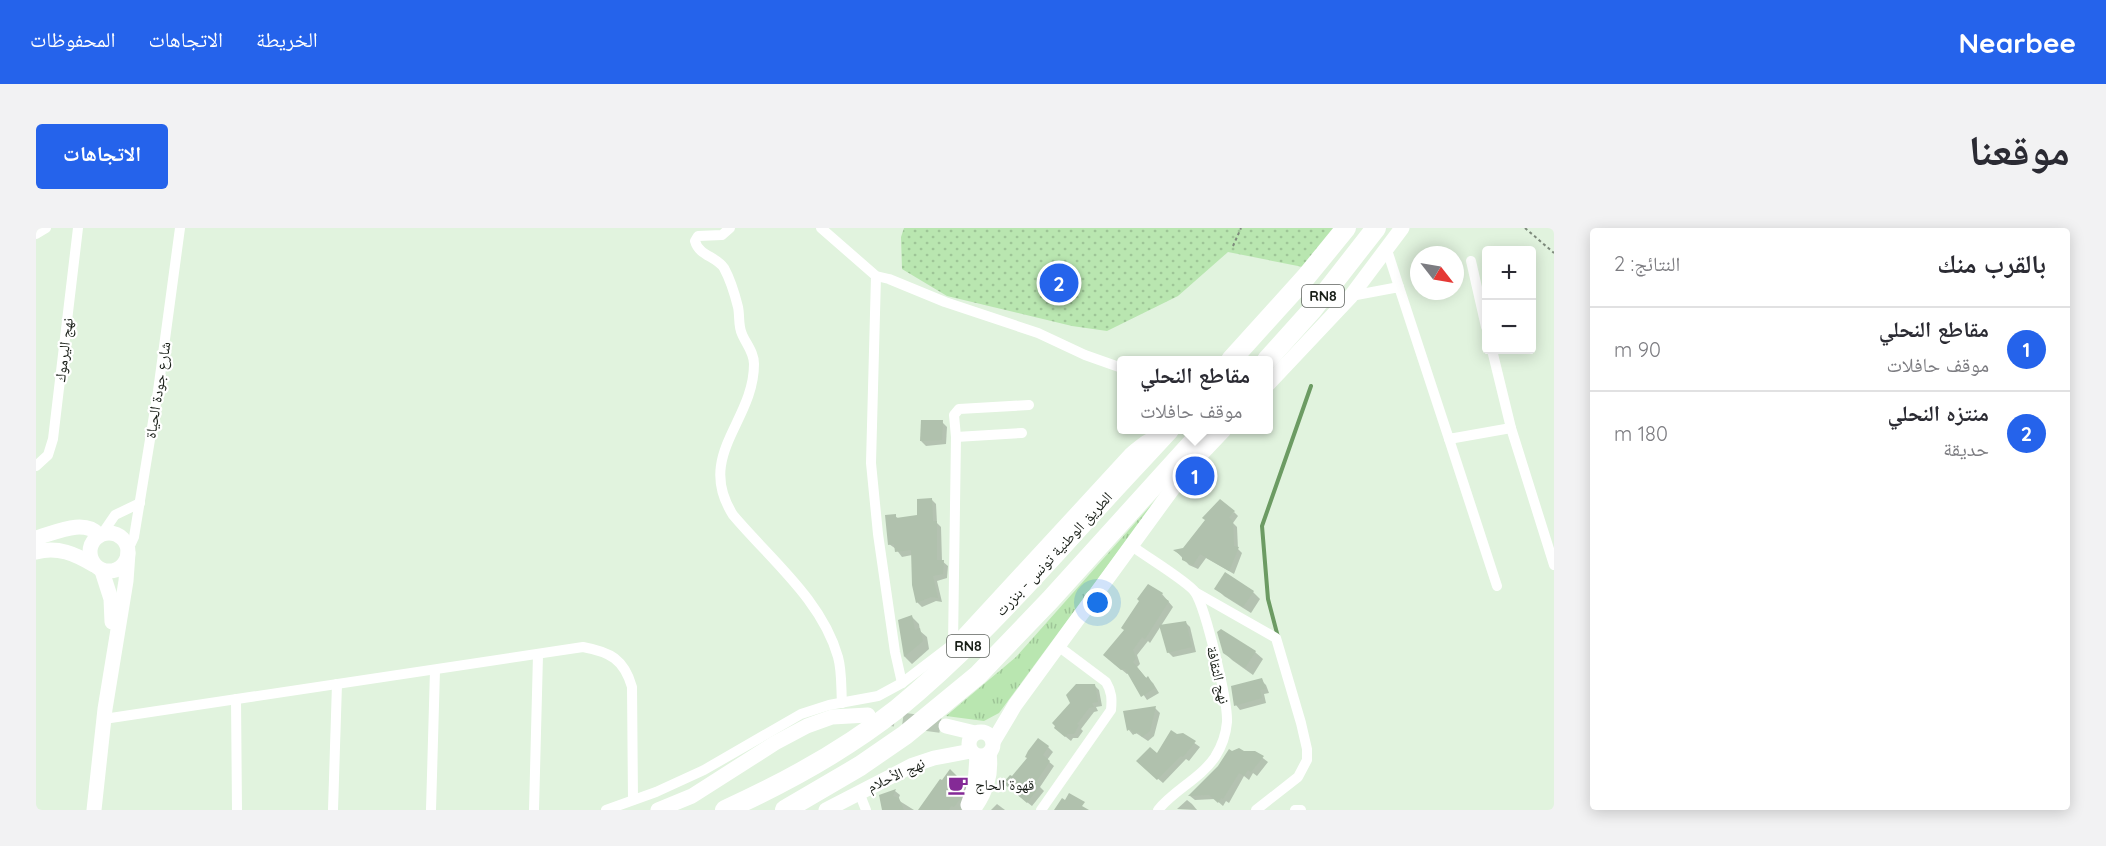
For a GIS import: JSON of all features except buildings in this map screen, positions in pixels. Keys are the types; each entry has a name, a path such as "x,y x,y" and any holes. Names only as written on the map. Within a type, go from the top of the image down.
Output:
{"highway":[{"name":"RN8","path":"1234,356 1306,277 1346,228"},
{"name":"RN8","path":"1271,356 1312,310 1376,228"},
{"name":"الطريق الوطنية تونس - بنزرت","path":"728,808 801,772 897,709 966,648 1165,434"},
{"name":"الطريق الوطنية تونس - بنزرت","path":"785,810 860,766 905,735 978,675 1050,600 1199,434"}],"street":[{"path":"36,234 46,228"},
{"name":"نهج اليرموك","path":"36,466 48,455 53,439 78,228"},
{"name":"شارع جودة الحياة","path":"90,809 124,592 128,552 134,537 158,391 180,228"},
{"path":"730,228 722,235 702,235 698,236 695,241 697,249 720,263 725,269 738,307 741,333 752,354 754,364 746,400 722,457 719,474 720,488 725,503 733,515 804,593 818,616 838,657 842,703"},
{"path":"821,228 876,276 1038,333 1085,355 1117,366"},
{"path":"1273,380 1351,296 1402,228"},
{"path":"1387,250 1497,586"},
{"path":"1471,261 1482,309"},
{"path":"876,276 871,463 878,534 895,652 902,683"},
{"path":"1351,296 1399,287"},
{"path":"1493,354 1510,428 1554,565"},
{"path":"953,644 956,437 954,419 959,409 1029,405"},
{"path":"1449,439 1510,428"},
{"path":"956,437 1022,433"},
{"path":"606,810 656,792 704,770 801,714 816,708 878,696 902,683 953,644 1130,452 1146,439 1162,434"},
{"path":"964,810 974,792 981,744 1015,705 1187,469 1219,434"},
{"path":"98,568 90,559 90,546 116,515 140,503"},
{"path":"36,538 82,527 93,529 101,535 116,534 126,543 128,552 127,559 119,568 108,572 78,556 59,550 36,552"},
{"path":"1132,546 1195,591 1276,638 1299,713 1308,756 1298,777 1256,810"},
{"name":"شارع جودة الحياة","path":"98,568 111,599 113,611 105,714"},
{"name":"نهج الثقافة","path":"1158,810 1198,776 1215,756 1224,739 1227,722 1226,704 1206,621 1195,591"},
{"path":"1041,810 1111,710 1111,690 1106,682 1058,646"},
{"path":"105,714 236,699 583,647 602,651 618,660 628,672 632,687 633,800"},
{"path":"534,810 538,655"},
{"path":"431,810 435,670"},
{"path":"333,810 337,684"},
{"path":"236,699 237,810"},
{"path":"658,810 693,796 775,743 807,726 832,717 868,715"},
{"path":"946,726 981,744 990,764 988,782 973,810"},
{"name":"نهج الأحلام","path":"825,810 913,765 981,744"},
{"path":"859,792 866,810"},
{"path":"1294,810 1300,810"}],"path":[{"path":"1233,246 1241,228"},
{"path":"1525,228 1554,253"}],"green space":[{"path":"904,228 1339,228 1308,268 1228,252 1178,296 1107,331 1072,326 947,296 902,269 901,237"},
{"path":"1159,496 999,713 984,721 946,716 1016,657"}],"waterway":[{"path":"1278,637 1268,599 1262,526 1311,386"}],"tunnel":[{"path":"880,717 946,726"}],"place":[{"name":"منتزه النحلي","path":"1059,283"},
{"name":"مقاطع النحلي","path":"1195,476"},
{"name":"قهوة الحاج","path":"958,785"}]}
